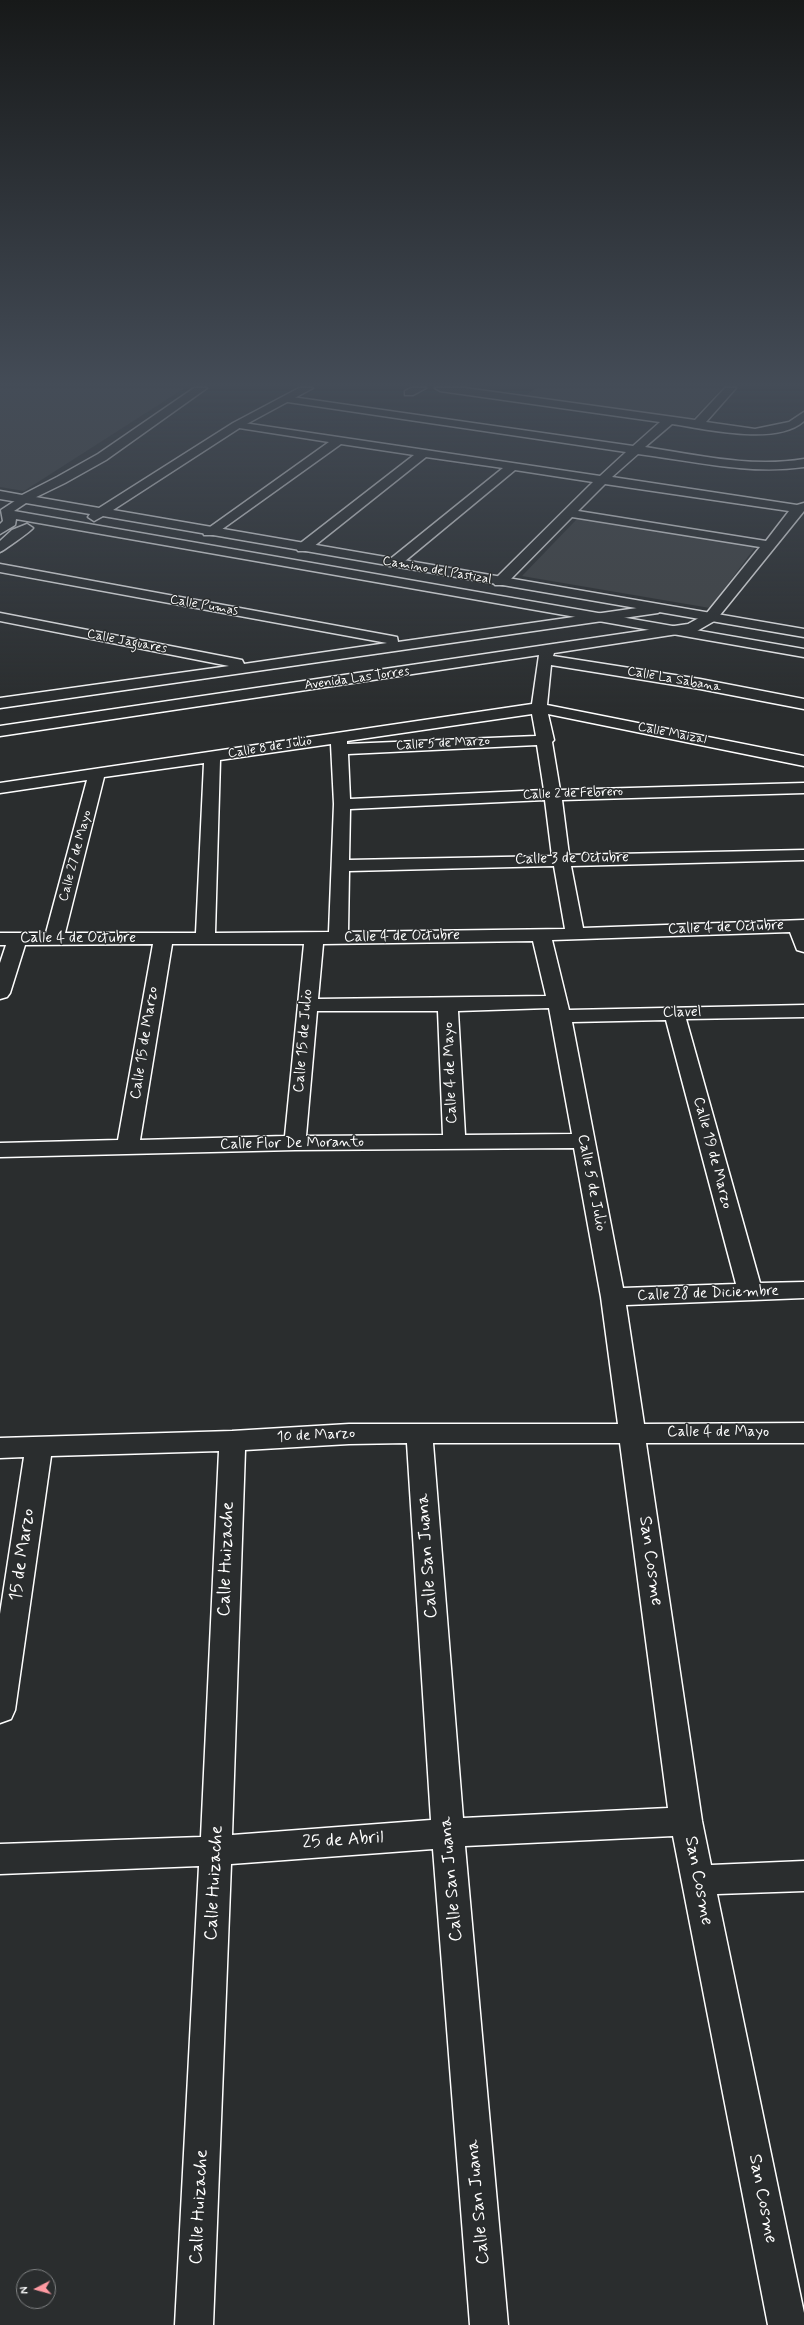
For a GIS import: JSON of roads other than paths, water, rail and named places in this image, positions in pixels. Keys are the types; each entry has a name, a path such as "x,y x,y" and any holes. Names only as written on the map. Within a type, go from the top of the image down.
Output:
{"street":[{"name":"Camino del Pastizal","path":"7,496 99,514 804,633"},
{"path":"3,513 12,505 30,496"},
{"path":"80,527 126,496"},
{"path":"209,532 259,496"},
{"path":"303,548 369,496"},
{"path":"394,563 476,496"},
{"path":"500,582 586,496"},
{"path":"722,496 801,508"},
{"path":"711,617 801,508"},
{"path":"3,513 63,524"},
{"path":"0,530 10,522 3,513"},
{"path":"569,513 770,545"},
{"path":"0,548 16,533 33,525 63,524"},
{"name":"Camino del Pastizal","path":"63,524 274,562 804,653"},
{"name":"Calle Pumas","path":"0,568 408,643"},
{"name":"Avenida Las Torres","path":"0,703 408,643 658,609"},
{"name":"Calle Jaguares","path":"0,617 254,666"},
{"name":"Avenida Las Torres","path":"0,731 546,655 692,628 711,617"},
{"path":"546,655 539,708 546,740 561,859 575,933"},
{"name":"Calle La Sabana","path":"546,655 804,704"},
{"name":"Calle 8 de Julio","path":"0,788 212,757 340,743 539,708"},
{"name":"Calle Maizal","path":"539,708 804,760"},
{"name":"Calle 5 de Marzo","path":"340,743 546,740"},
{"path":"338,938 342,804 340,743"},
{"path":"205,938 212,757"},
{"name":"Calle 27 de Mayo","path":"54,938 97,774"},
{"name":"Calle 2 de Febrero","path":"342,804 554,795 804,788"},
{"name":"Calle 3 de Octubre","path":"341,866 561,859 804,855"},
{"path":"800,926 804,946"},
{"name":"Calle 4 de Octubre","path":"9,939 338,938 541,935 800,926"},
{"name":"Calle 5 de Julio","path":"541,935 559,1009 613,1297 632,1433"},
{"name":"Calle 15 de Julio","path":"295,1143 314,938"},
{"path":"0,993 9,939"},
{"name":"Calle 15 de Marzo","path":"128,1148 163,939"},
{"name":"Clavel","path":"308,1005 448,1005 674,1013 804,1011"},
{"name":"Calle 4 de Mayo","path":"448,1005 454,1141"},
{"name":"Calle 19 de Marzo","path":"674,1013 750,1292"},
{"name":"Calle Flor De Moranto","path":"0,1150 295,1143 583,1141"},
{"name":"Calle 28 de Diciembre","path":"613,1297 804,1290"},
{"name":"Calle San Juana","path":"419,1433 448,1833 489,2325"},
{"name":"Calle 4 de Mayo","path":"632,1433 804,1433"},
{"name":"10 de Marzo","path":"0,1448 232,1441 349,1434 632,1433"},
{"name":"San Cosme","path":"632,1433 686,1822 787,2325"},
{"name":"Calle Huizache","path":"194,2325 216,1851 232,1441"},
{"name":"15 de Marzo","path":"0,1710 39,1447"},
{"name":"25 de Abril","path":"0,1859 216,1851 448,1833 686,1822"},
{"path":"698,1880 804,1876"}]}
